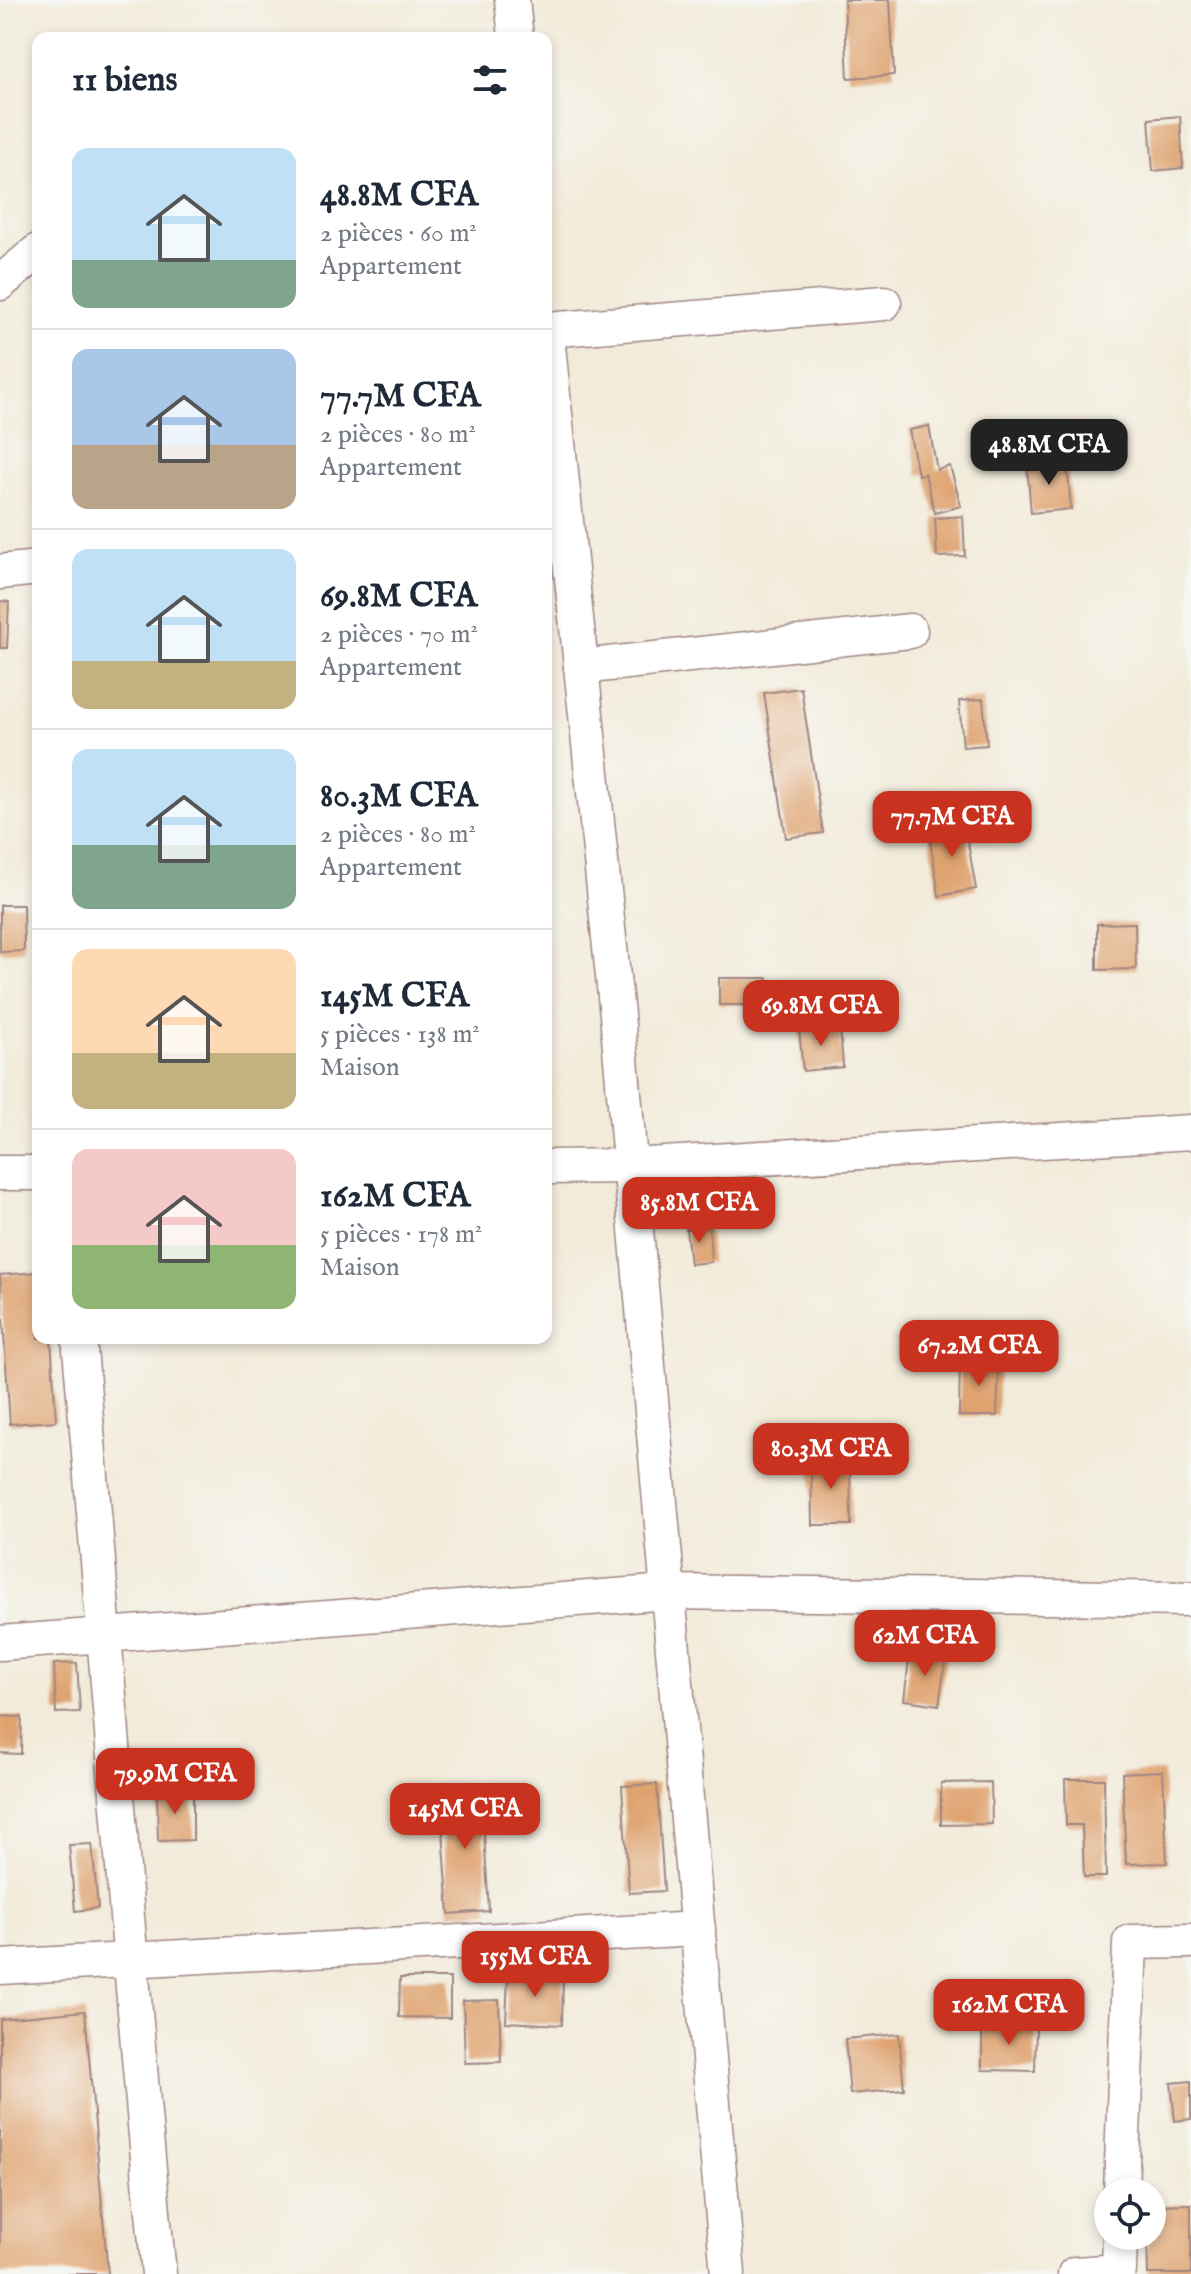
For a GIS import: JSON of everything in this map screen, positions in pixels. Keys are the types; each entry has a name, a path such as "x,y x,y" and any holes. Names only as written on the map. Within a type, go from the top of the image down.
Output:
{"street":[{"path":"512,0 515,32"},
{"path":"0,283 32,256"},
{"path":"552,328 884,303"},
{"path":"552,441 556,516 581,667 631,1166 728,2274"},
{"path":"0,572 32,569"},
{"path":"581,667 910,631"},
{"path":"552,1167 631,1166 1191,1132"},
{"path":"0,1173 32,1173"},
{"path":"80,1344 106,1636 128,1959 159,2274"},
{"path":"0,1643 668,1592 1191,1599"},
{"path":"0,1967 698,1929"},
{"path":"1122,2178 1130,1942 1191,1941"},
{"path":"1075,2274 1119,2271 1120,2250"}],"building":[{"path":"844,0 890,0 894,75 848,78"},
{"path":"1180,116 1183,168 1153,171 1149,119"},
{"path":"929,426 937,470 950,466 961,506 935,513 925,474 918,475 909,430"},
{"path":"1067,461 1071,509 1031,513 1027,465"},
{"path":"963,516 965,556 937,557 935,518"},
{"path":"0,601 9,602 7,648 0,648"},
{"path":"801,688 823,833 786,838 764,693"},
{"path":"983,699 987,745 963,747 959,701"},
{"path":"964,821 976,889 939,896 928,828"},
{"path":"0,905 23,905 24,951 0,952"},
{"path":"1135,923 1136,969 1097,970 1097,924"},
{"path":"719,978 768,978 768,1005 719,1005"},
{"path":"840,1026 843,1067 803,1071 799,1029"},
{"path":"709,1227 711,1262 690,1264 686,1229"},
{"path":"32,1272 32,1344 51,1344 56,1421 10,1424 0,1275"},
{"path":"960,1359 999,1360 997,1416 959,1416"},
{"path":"811,1457 850,1457 851,1525 812,1525"},
{"path":"910,1652 946,1657 939,1705 904,1700"},
{"path":"77,1663 80,1712 56,1713 54,1664"},
{"path":"0,1716 22,1717 21,1754 0,1753"},
{"path":"1163,1771 1167,1863 1126,1864 1122,1773"},
{"path":"1065,1779 1104,1779 1106,1877 1084,1877 1082,1825 1066,1825"},
{"path":"991,1782 992,1824 941,1825 941,1783"},
{"path":"657,1784 664,1891 629,1893 622,1786"},
{"path":"481,1788 489,1911 449,1914 440,1791"},
{"path":"157,1792 193,1792 193,1840 158,1841"},
{"path":"92,1844 98,1908 75,1911 69,1845"},
{"path":"508,1974 563,1976 562,2025 506,2022"},
{"path":"400,1978 450,1978 450,2018 399,2017"},
{"path":"499,2000 501,2062 465,2063 463,2001"},
{"path":"85,2011 108,2274 0,2274 0,2019"},
{"path":"982,2024 1036,2025 1035,2071 982,2070"},
{"path":"899,2034 904,2089 850,2094 845,2039"},
{"path":"1191,2081 1191,2119 1175,2121 1171,2083"},
{"path":"1191,2204 1191,2274 1148,2274 1147,2250 1166,2250 1166,2205"}]}
